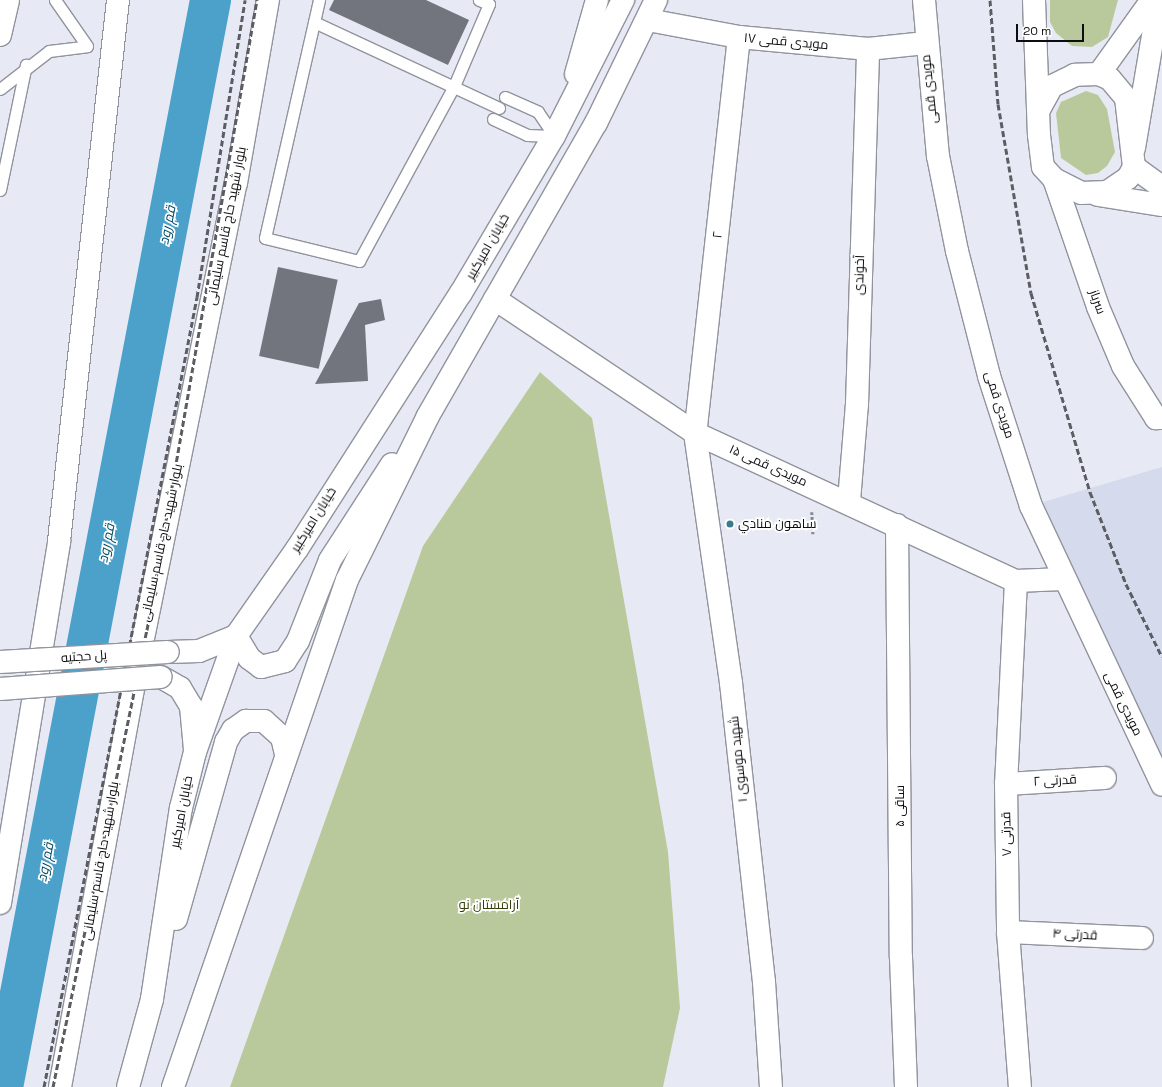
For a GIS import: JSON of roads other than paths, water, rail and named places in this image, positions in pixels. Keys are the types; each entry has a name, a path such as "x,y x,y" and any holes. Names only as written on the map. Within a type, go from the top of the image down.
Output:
{"main road":[{"path":"0,34 8,0"},
{"path":"0,903 59,541 118,0"},
{"name":"بلوار شهید حاج قاسم سلیمانی","path":"60,1087 138,663 236,184 268,0"},
{"path":"568,108 597,0"},
{"name":"خیابان امیرکبیر","path":"128,1087 152,999 181,808 195,752 236,636 297,549 461,293 554,136 623,0"},
{"path":"173,1087 347,580 428,416 596,123 648,20 656,0"},
{"name":"مویدی قمی","path":"924,0 926,43 938,156 957,251 989,376 1031,506 1063,579 1162,785"},
{"path":"1034,0 1043,167 1054,179 1081,193 1162,205"},
{"path":"1099,74 1152,0"},
{"path":"1094,194 1118,186 1133,162 1157,52 1159,0"},
{"name":"مویدی قمی ۱۷","path":"648,20 739,37 868,49 926,43"},
{"name":"۲","path":"695,433 739,37"},
{"name":"آخوندی","path":"849,501 857,404 868,49"},
{"path":"1040,108 1052,86 1075,75 1099,74 1120,87 1126,98 1133,162 1162,187"},
{"name":"سرباز","path":"1054,179 1098,307 1122,366 1159,418"},
{"name":"مویدی قمی ۱۵","path":"495,299 695,433 849,501 1016,581 1063,579"},
{"path":"236,636 249,658 261,667 285,661 298,641 330,560 375,487 428,416"},
{"name":"شهید موسوی ۱","path":"695,433 731,683 764,982 771,1087"},
{"name":"ساقی ۵","path":"897,525 901,957 906,1087"},
{"name":"قدرتی ۷","path":"1016,581 1006,784 1008,932 1020,1087"},
{"name":"پل حجتیه","path":"0,662 199,651 236,636"},
{"name":"پل حجتیه","path":"0,689 161,677 180,688 191,706 195,752"},
{"path":"152,999 226,742 233,730 246,721 264,721 282,737 286,755"},
{"name":"قدرتی ۲","path":"1006,784 1105,778"},
{"name":"قدرتی ۴","path":"1008,932 1142,938"}],"lane":[{"path":"0,89 26,66 49,50 86,46 55,0"},
{"path":"319,0 265,238 359,261 454,86 489,4 479,0"},
{"path":"314,22 499,108"},
{"path":"0,190 26,66"},
{"path":"505,97 538,112 554,136"},
{"path":"493,119 527,135 554,136"}],"waterway":[{"name":"قم رود","path":"2,1087 210,0"}],"railway":[{"path":"44,1087 197,297 245,0"},
{"path":"53,1087 147,630 257,0"},
{"path":"990,0 998,104 1031,293 1090,492 1126,584 1162,657"}],"place":[{"name":"ساهون منادي","path":"730,524"}],"park label":[{"name":"آرامستان نو","path":"489,905"}]}
